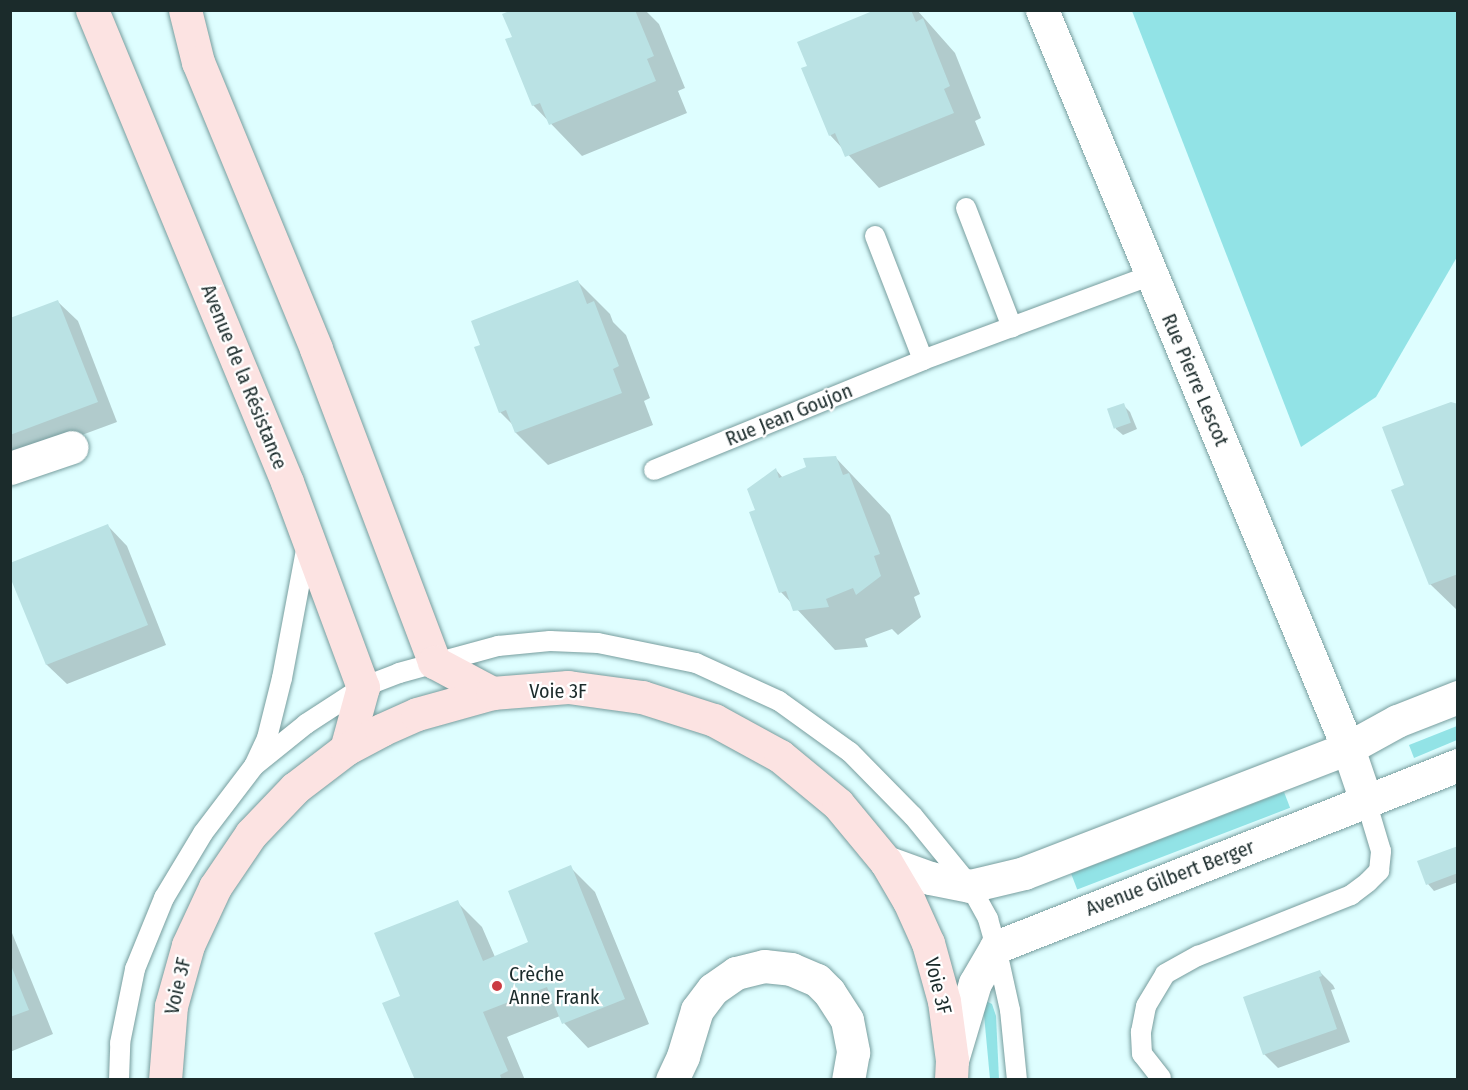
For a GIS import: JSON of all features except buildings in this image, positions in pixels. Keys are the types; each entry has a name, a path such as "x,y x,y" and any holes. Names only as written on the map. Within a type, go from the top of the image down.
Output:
{"main road":[{"name":"Avenue de la Résistance","path":"92,10 287,482 363,687"},
{"path":"185,10 198,62 316,349 434,662 492,693"},
{"path":"346,749 363,687"},
{"name":"Voie 3F","path":"165,1080 171,1006 188,945 215,887 251,834 295,788 346,749 417,714 492,693 568,687 642,697 714,720 780,756 838,804 886,862 909,901 928,943 944,1001 951,1070"}],"street":[{"name":"Rue Pierre Lescot","path":"1042,10 1348,748 1366,801"},
{"path":"10,468 72,447"},
{"path":"886,862 930,878 970,886 1024,873 1348,748 1397,721 1458,697"},
{"name":"Avenue Gilbert Berger","path":"996,947 1458,765"},
{"path":"951,1070 975,983 996,947"},
{"path":"672,1080 683,1056 697,1010 713,989 736,974 764,966 791,969 817,980 829,992 847,1020 853,1052 848,1080"}],"lane":[{"path":"966,208 1012,327"},
{"path":"875,236 923,360"},
{"name":"Rue Jean Goujon","path":"654,470 923,360 1151,275"},
{"path":"119,1080 120,1043 135,969 164,898 203,833 254,766 267,738 282,678 308,542"},
{"path":"254,766 306,724 363,687 434,662 498,646 550,641 598,643 696,663 779,702 850,752 913,816 970,886 988,919 996,947 1010,1010 1017,1080"},
{"path":"1161,1078 1142,1054 1141,1032 1146,1006 1165,974 1198,956 1351,895 1368,882 1379,871 1381,850 1366,801"}],"shaded area":[{"path":"1132,11 1457,11 1457,257 1376,397 1301,447"},
{"path":"1457,726 1457,740 1414,758 1409,745"},
{"path":"1284,792 1290,808 1077,890 1071,874"},
{"path":"986,1001 992,1004 996,1016 999,1079 990,1079 983,1004"}],"place":[{"name":"Crèche Anne Frank","path":"497,986"}]}
